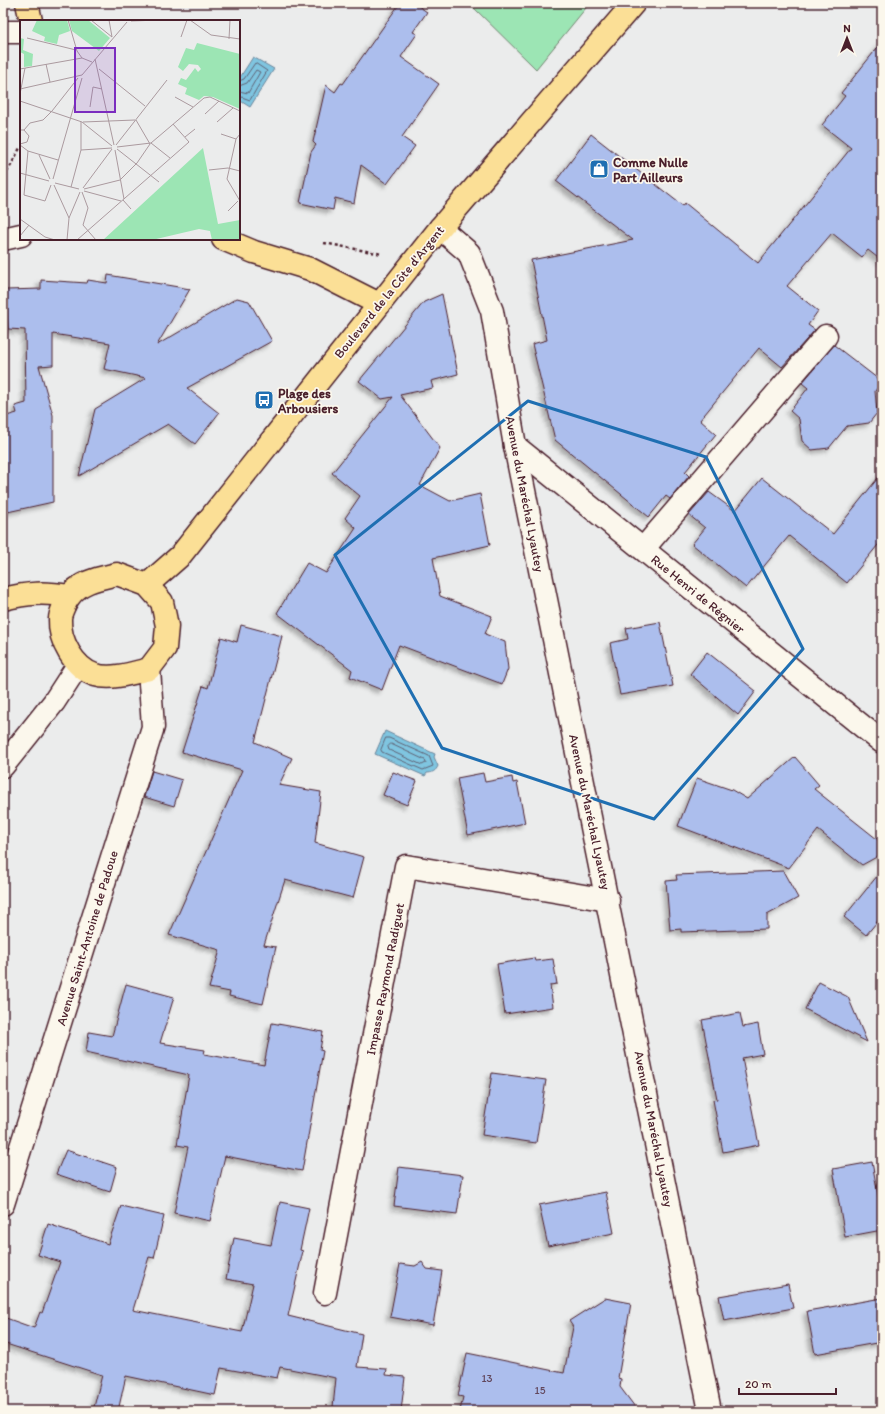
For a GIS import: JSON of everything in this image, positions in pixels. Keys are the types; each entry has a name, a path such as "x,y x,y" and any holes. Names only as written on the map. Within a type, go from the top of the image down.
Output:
{"main road":[{"path":"27,3 31,20"},
{"name":"Boulevard de la Côte d'Argent","path":"148,585 180,556 440,228 634,3"},
{"path":"225,240 254,252 310,269 379,304"},
{"path":"117,574 148,585 162,602 167,626 164,648 149,669 117,676 95,675 78,665 64,643 60,618 69,596 89,580 117,574"},
{"path":"3,599 28,593 48,592 69,596"}],"street":[{"path":"3,32 20,32"},
{"name":"Avenue du Maréchal Lyautey","path":"440,228 469,253 492,311 515,446 608,900 710,1411"},
{"path":"3,239 20,235"},
{"path":"643,549 826,336"},
{"name":"Rue Henri de Régnier","path":"515,446 882,742"},
{"path":"3,766 54,702 78,665"},
{"name":"Avenue Saint-Antoine de Padoue","path":"3,1204 153,727 149,669"},
{"name":"Impasse Raymond Radiguet","path":"325,1293 406,866 608,900"}],"path":[{"path":"3,177 9,170 20,148"},
{"path":"319,242 384,254"}],"highlighted area":[{"path":"528,401 706,457 803,649 654,819 442,748 335,555"}],"green space":[{"path":"469,3 590,3 536,69"}],"water":[{"path":"253,57 274,69 250,107 240,101 240,77"},
{"path":"385,731 435,754 434,757 438,766 436,769 427,773 425,776 375,754"}],"building":[{"path":"400,3 414,3 427,12 413,32 417,34 401,57 439,84 402,137 415,146 387,184 361,165 354,203 335,198 333,210 300,203 311,152 316,145 313,142 326,85 335,92 341,83 343,84"},
{"path":"882,42 882,261 868,250 862,257 832,233 787,286 818,311 808,325 815,330 782,367 759,348 700,420 716,434 685,472 689,476 670,499 666,496 649,517 555,440 532,344 547,340 531,260 633,240 556,181 591,134 683,206 685,203 758,263 851,148 822,125 845,96 841,93"},
{"path":"108,275 190,289 157,345 237,298 249,301 272,341 187,388 219,413 195,444 168,424 79,476 95,409 146,378 104,369 110,343 53,334 53,365 39,366 53,415 53,502 3,513 3,417 17,413 15,406 26,403 25,330 8,329 6,290 41,289 41,280 87,283 88,280 107,283"},
{"path":"442,294 458,374 431,381 433,388 400,395 440,448 420,485 450,501 480,494 490,545 433,558 440,596 492,616 485,634 505,642 508,669 502,684 399,645 382,690 350,677 352,670 277,613 307,563 326,573 356,528 345,518 360,496 332,473 393,397 382,399 359,381 424,302"},
{"path":"834,345 882,382 875,391 877,413 869,423 847,426 829,448 812,450 802,441 799,419 790,411 808,388 802,383"},
{"path":"882,473 882,540 847,583 789,536 746,588 692,544 705,528 689,515 709,492 735,511 762,478 833,534"},
{"path":"660,622 673,686 620,695 610,643 628,639 626,628"},
{"path":"241,625 282,636 255,742 292,758 279,785 321,792 315,843 364,857 353,898 285,880 264,945 276,947 263,1004 229,996 230,992 209,988 220,950 169,935 242,770 182,752 203,686 208,688 221,637 237,642"},
{"path":"707,652 756,691 738,715 690,674"},
{"path":"795,757 819,785 814,789 882,843 882,854 862,865 818,830 789,868 678,826 697,778 732,790 747,799"},
{"path":"152,771 182,780 174,806 144,797"},
{"path":"393,772 417,781 407,805 383,795"},
{"path":"483,773 485,782 512,777 513,783 517,782 525,823 468,835 457,778"},
{"path":"882,870 882,916 866,935 844,917"},
{"path":"783,871 798,898 767,915 767,929 681,932 681,929 670,930 666,881 677,880 676,875"},
{"path":"534,958 535,961 553,959 557,984 550,985 553,1007 505,1014 497,964"},
{"path":"819,982 848,997 867,1042 805,1009"},
{"path":"126,984 174,997 160,1043 205,1050 204,1054 264,1065 272,1023 323,1032 320,1050 323,1051 302,1171 225,1156 210,1221 174,1213 188,1147 177,1145 189,1075 86,1052 89,1032 112,1036"},
{"path":"740,1013 743,1027 758,1024 763,1054 742,1058 759,1145 723,1152 713,1100 717,1099 702,1020"},
{"path":"492,1073 546,1080 536,1143 482,1135"},
{"path":"66,1150 117,1167 110,1192 56,1174"},
{"path":"872,1162 882,1217 882,1230 845,1237 833,1169"},
{"path":"399,1167 463,1175 457,1214 394,1206"},
{"path":"606,1192 614,1233 548,1246 539,1205"},
{"path":"280,1202 309,1208 300,1250 303,1251 288,1316 362,1334 357,1367 387,1369 386,1375 405,1377 401,1411 375,1411 333,1407 336,1378 280,1367 277,1378 221,1368 215,1395 126,1376 118,1411 93,1411 102,1375 3,1343 3,1317 34,1328 40,1312 42,1313 60,1262 38,1255 48,1224 108,1244 121,1206 164,1216 154,1258 149,1257 133,1310 242,1332 253,1284 226,1279 234,1238 271,1245"},
{"path":"422,1262 427,1269 442,1271 433,1325 390,1317 400,1264 415,1266"},
{"path":"788,1284 793,1308 724,1321 719,1296"},
{"path":"605,1298 631,1303 618,1378 621,1379 620,1387 638,1411 460,1411 463,1397 458,1396 467,1353 564,1373 573,1327 569,1321"},
{"path":"882,1298 882,1342 815,1354 807,1311"}],"place":[{"name":"Comme Nulle Part Ailleurs","path":"599,169"},
{"name":"Plage des Arbousiers","path":"264,400"}]}
